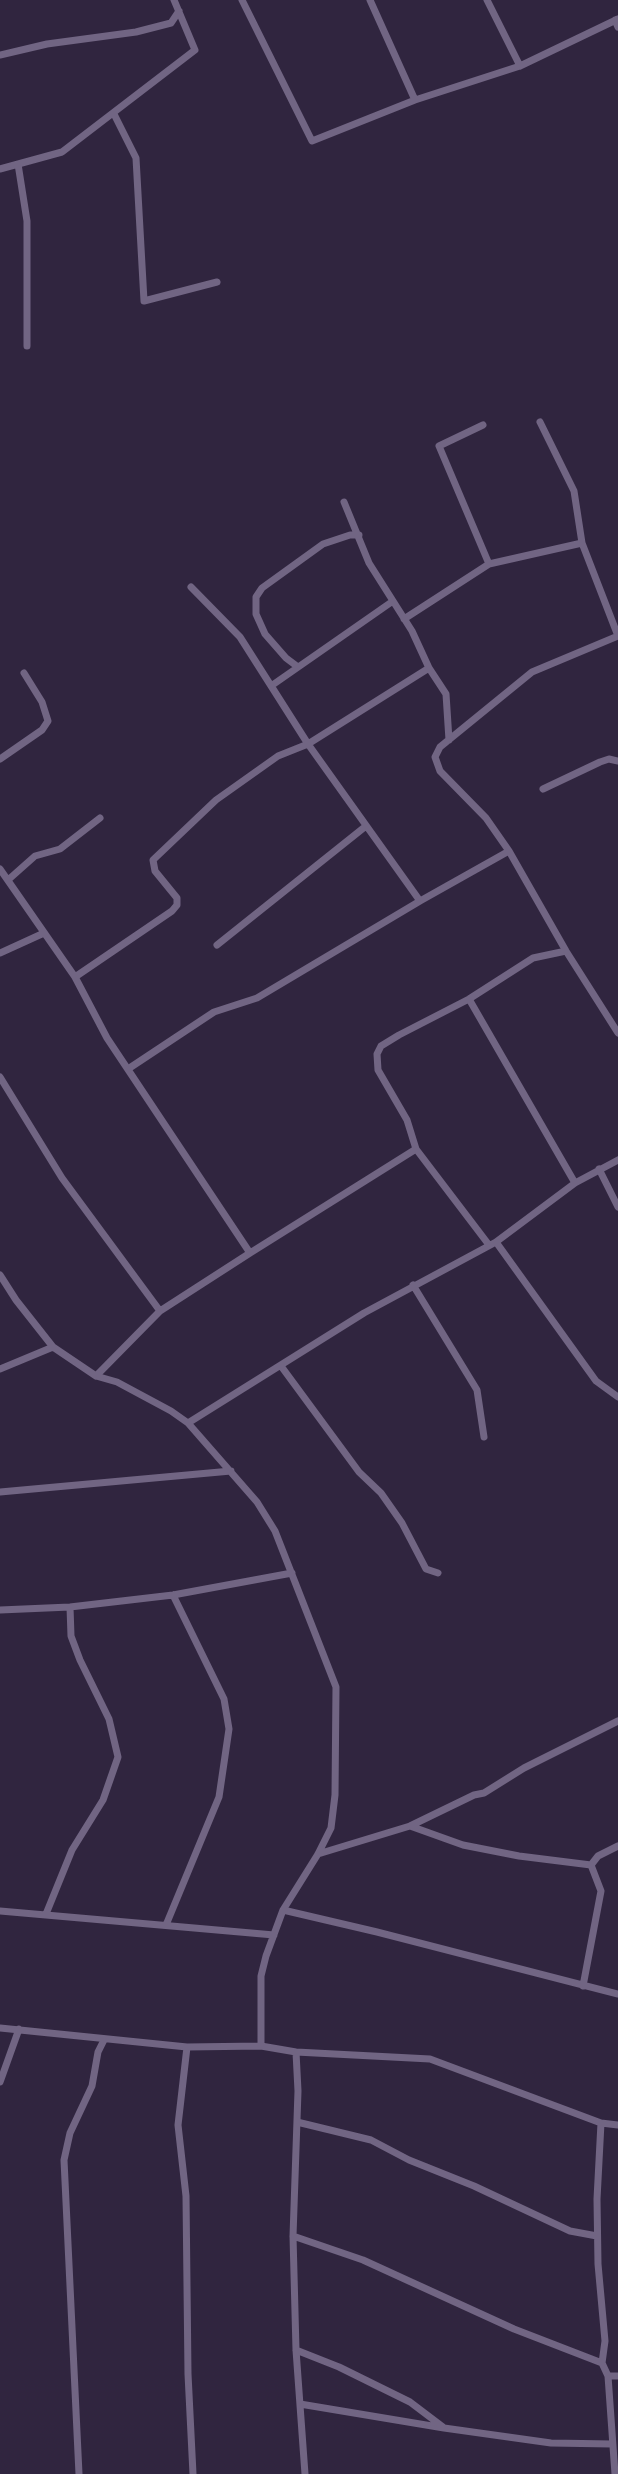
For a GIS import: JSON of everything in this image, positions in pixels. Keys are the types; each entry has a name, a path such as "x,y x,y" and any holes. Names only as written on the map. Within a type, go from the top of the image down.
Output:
{"street":[{"path":"0,169 62,152 114,114 194,50 174,0"},
{"path":"242,0 312,141 415,100 520,66 617,22"},
{"path":"370,0 415,100"},
{"path":"487,0 520,66"},
{"path":"0,55 47,44 136,32 171,23 179,11"},
{"path":"114,114 136,158 144,301 217,282"},
{"path":"18,164 28,221 27,346"},
{"path":"540,422 574,491 582,543 618,636 532,672 440,748 435,757 440,771 486,818 509,852 566,951 618,1033"},
{"path":"483,425 439,446 489,564"},
{"path":"344,502 369,563 404,619 446,694 450,740"},
{"path":"298,667 286,658 265,634 256,614 256,597 262,588 323,544 350,535 359,535"},
{"path":"404,619 489,564 582,543"},
{"path":"191,587 240,638 308,744 420,901"},
{"path":"271,686 393,601"},
{"path":"74,977 177,906 177,898 155,871 153,860 216,800 278,756 308,744 430,668"},
{"path":"0,759 42,730 48,721 42,702 24,674"},
{"path":"543,789 600,762 609,759 618,761"},
{"path":"8,880 35,856 60,849 100,818"},
{"path":"217,945 366,826"},
{"path":"128,1069 214,1012 257,998 420,901 509,852"},
{"path":"0,869 74,977 107,1038 250,1254"},
{"path":"0,953 44,933"},
{"path":"566,951 533,958 469,999 399,1035 382,1046 376,1054 378,1070 407,1120 416,1149 492,1244 596,1381 618,1397"},
{"path":"469,999 575,1183"},
{"path":"0,1077 62,1178 160,1311"},
{"path":"96,1376 160,1311 416,1149"},
{"path":"188,1423 242,1387 281,1366 321,1339 413,1285 492,1244 575,1183 618,1160"},
{"path":"599,1169 618,1207"},
{"path":"0,1275 16,1300 53,1347 96,1376 117,1382 172,1411 188,1423 231,1470 257,1502 275,1531 336,1688 335,1795 331,1828 318,1854 283,1910 274,1935 261,1976 261,2046"},
{"path":"413,1285 477,1390 484,1437"},
{"path":"0,1369 53,1347"},
{"path":"281,1366 359,1472 381,1493 402,1523 426,1569 438,1573"},
{"path":"0,1492 231,1470"},
{"path":"0,1610 70,1607 173,1595 292,1573"},
{"path":"166,1925 219,1797 229,1729 224,1699 173,1595"},
{"path":"46,1914 72,1850 103,1800 118,1757 109,1718 80,1660 71,1636 70,1607"},
{"path":"318,1854 410,1826 474,1794 484,1792 524,1768 618,1721"},
{"path":"410,1826 463,1845 519,1856 591,1865"},
{"path":"591,1865 598,1856 618,1846"},
{"path":"583,1986 601,1891 591,1865"},
{"path":"283,1910 377,1932 618,1994"},
{"path":"0,1911 274,1935"},
{"path":"0,2028 187,2047 261,2046 296,2052 430,2059 601,2123 618,2126"},
{"path":"0,2082 19,2029"},
{"path":"79,2474 64,2160 70,2133 92,2086 98,2052 104,2040"},
{"path":"187,2047 178,2125 186,2196 187,2338 193,2474"},
{"path":"296,2052 297,2122 293,2236 296,2350 305,2474"},
{"path":"297,2122 371,2140 409,2160 474,2186 570,2231 597,2236"},
{"path":"601,2123 598,2160 597,2236 605,2341 602,2363 608,2376 612,2444 616,2474"},
{"path":"293,2236 363,2260 514,2329 602,2363"},
{"path":"296,2350 339,2367 410,2402 444,2428"},
{"path":"608,2376 618,2376"},
{"path":"300,2404 444,2428 551,2443 612,2444"}]}
